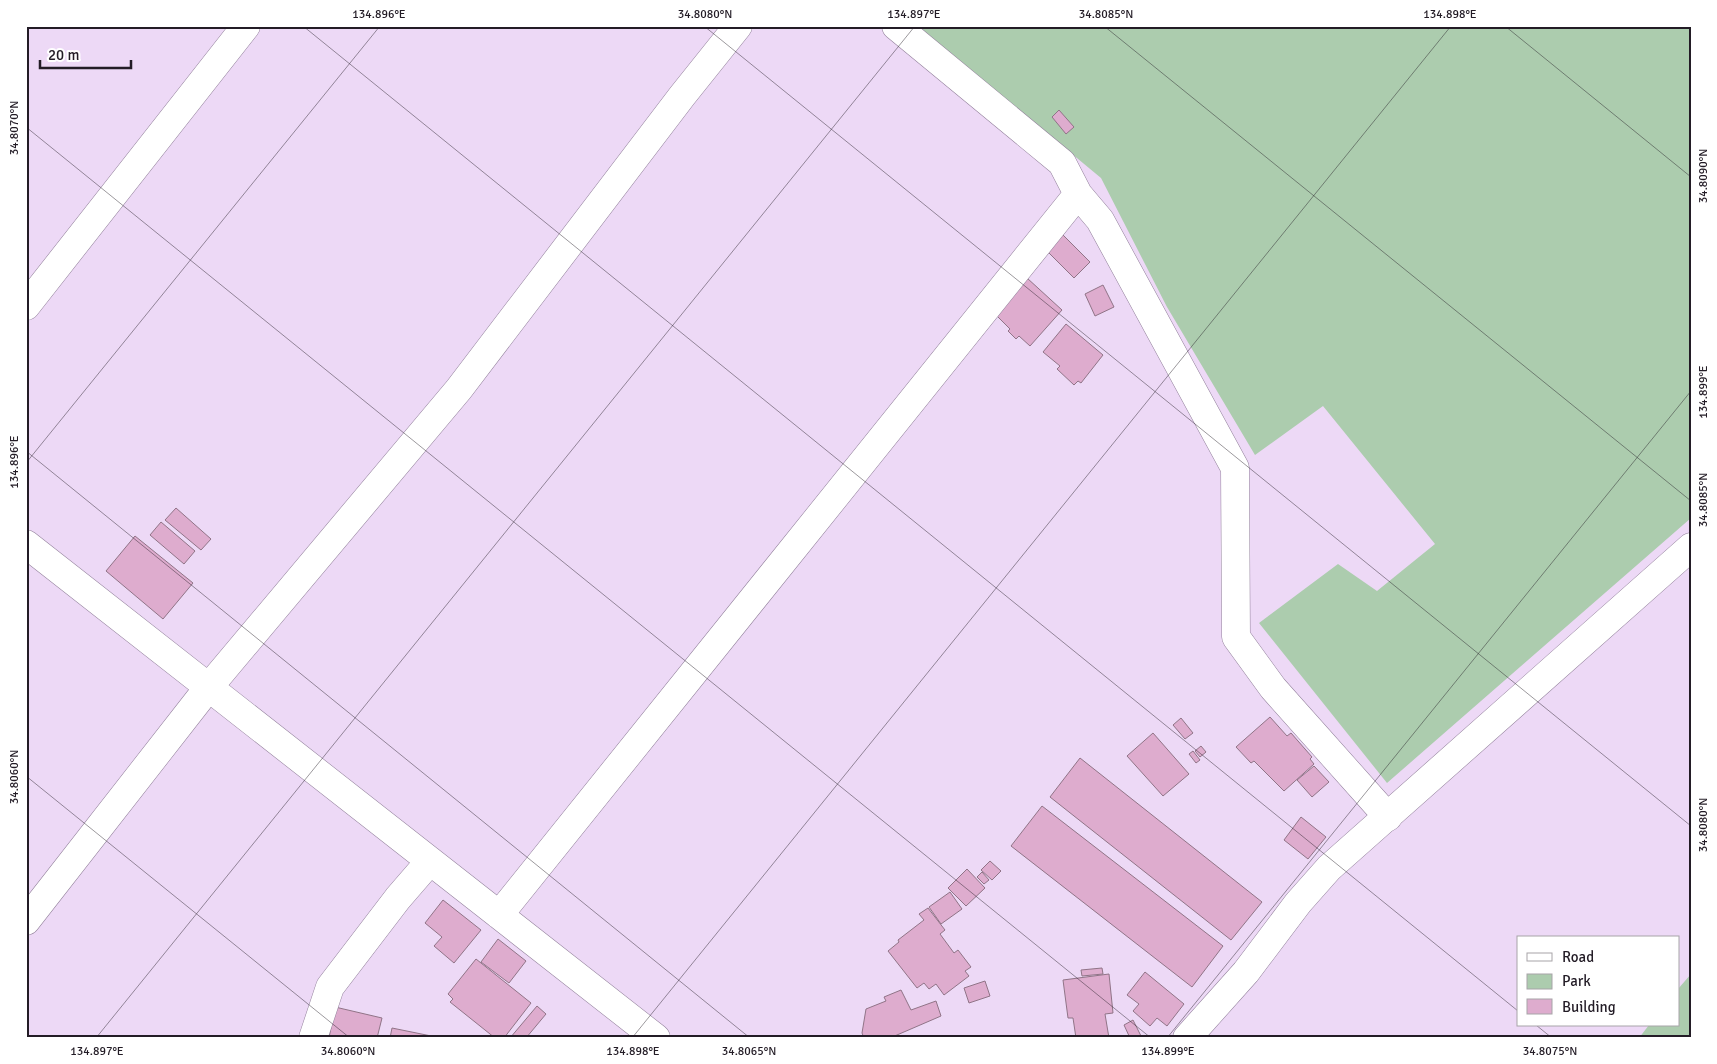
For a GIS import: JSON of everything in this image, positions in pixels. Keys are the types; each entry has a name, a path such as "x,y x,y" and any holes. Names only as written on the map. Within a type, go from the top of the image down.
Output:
{"street":[{"path":"26,306 246,26"},
{"path":"26,921 208,688 459,388 738,26"},
{"path":"896,26 1062,163 1078,194 1100,220 1235,468 1236,637 1273,688 1388,817"},
{"path":"499,915 1078,194"},
{"path":"26,544 656,1038"},
{"path":"1187,1038 1246,972 1298,903 1329,868 1691,547"},
{"path":"313,1038 330,987 398,898 430,860"}],"green space":[{"path":"918,26 1691,26 1691,518 1387,783 1259,623 1338,564 1377,591 1435,544 1323,406 1255,455 1167,307 1101,178"},
{"path":"1691,974 1691,1038 1639,1038 1648,1026 1680,1026 1680,987"}],"building":[{"path":"1059,110 1074,127 1066,134 1052,117"},
{"path":"1063,235 1090,262 1074,278 1047,251"},
{"path":"1027,278 1062,310 1030,346 1019,336 1016,339 1008,331 1010,329 995,314"},
{"path":"1103,285 1114,307 1095,316 1085,294"},
{"path":"1066,324 1103,355 1081,383 1078,381 1074,385 1057,369 1060,366 1043,352"},
{"path":"176,508 211,539 201,550 165,520"},
{"path":"161,522 195,551 184,564 150,535"},
{"path":"135,536 193,583 163,619 106,571"},
{"path":"1270,717 1287,736 1291,733 1312,757 1310,759 1314,764 1284,791 1254,761 1251,763 1236,747"},
{"path":"1181,718 1193,733 1185,739 1173,725"},
{"path":"1153,733 1189,774 1163,796 1127,756"},
{"path":"1201,746 1206,752 1200,757 1195,751"},
{"path":"1193,751 1200,760 1196,763 1189,754"},
{"path":"1080,758 1262,902 1231,940 1050,797"},
{"path":"1314,766 1329,782 1312,797 1297,780"},
{"path":"1042,806 1223,946 1192,987 1011,846"},
{"path":"1301,817 1326,837 1308,859 1284,840"},
{"path":"990,861 1001,871 992,880 981,870"},
{"path":"967,869 985,888 966,906 948,888"},
{"path":"982,872 989,880 984,884 977,877"},
{"path":"950,892 962,909 941,924 929,907"},
{"path":"443,900 481,930 454,963 434,946 442,937 425,923"},
{"path":"928,908 945,930 940,934 954,953 958,950 971,967 965,971 969,976 944,995 936,984 929,989 924,983 917,988 888,951 899,942 898,940 924,920 919,914"},
{"path":"498,939 526,961 509,983 481,962"},
{"path":"476,959 531,1003 504,1038 495,1038 450,1002 453,999 448,994"},
{"path":"1102,968 1103,974 1082,976 1081,970"},
{"path":"1145,972 1184,1004 1167,1026 1157,1018 1150,1026 1133,1011 1139,1004 1127,995"},
{"path":"1109,974 1113,1013 1105,1014 1109,1038 1076,1038 1073,1018 1068,1018 1063,980"},
{"path":"985,981 990,996 969,1003 964,988"},
{"path":"901,990 911,1010 936,1001 941,1016 890,1038 864,1038 862,1033 866,1009 886,1001 884,997"},
{"path":"537,1006 546,1014 526,1038 510,1038"},
{"path":"335,1007 382,1018 377,1038 329,1038"},
{"path":"1133,1020 1142,1038 1130,1038 1124,1025"},
{"path":"392,1028 441,1038 390,1038"}]}
